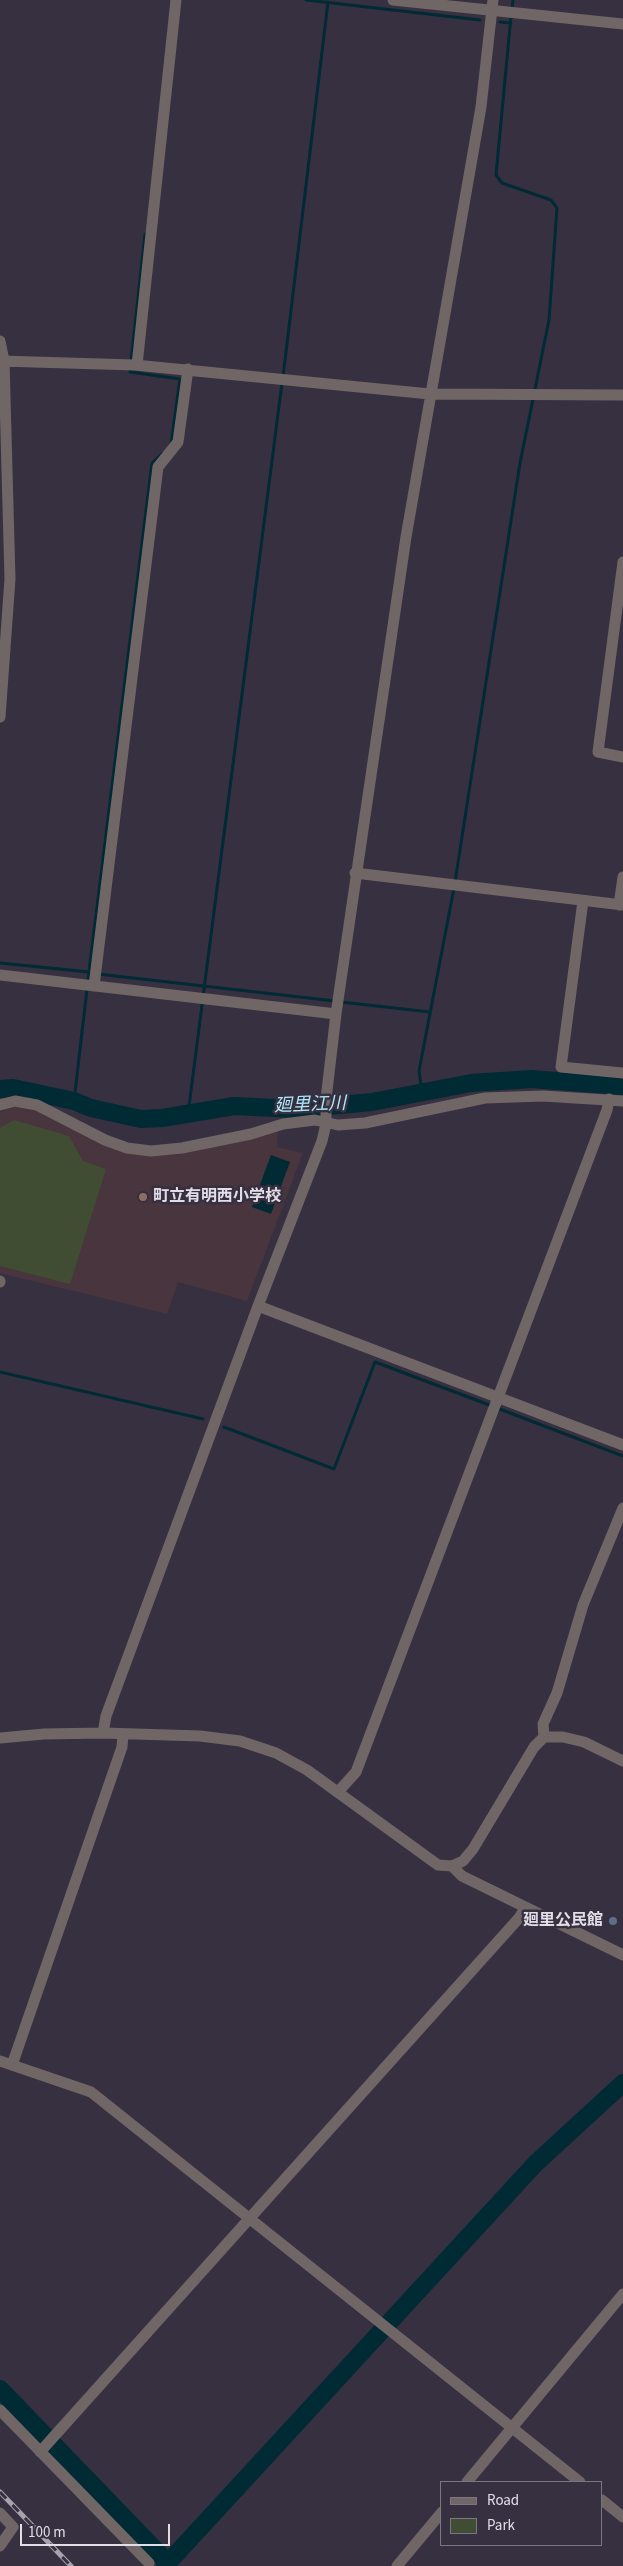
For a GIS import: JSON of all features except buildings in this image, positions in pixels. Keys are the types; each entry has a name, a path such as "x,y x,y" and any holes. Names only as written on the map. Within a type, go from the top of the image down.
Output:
{"street":[{"path":"133,365 176,0"},
{"path":"393,0 496,8 520,15 623,24"},
{"path":"103,1733 106,1716 258,1306 322,1141 326,1121 326,1099 337,1006 355,873 430,394 481,107 496,8"},
{"path":"0,342 10,579 0,717"},
{"path":"2,361 133,365 188,369 430,394 623,395"},
{"path":"92,981 158,467 178,442 188,369"},
{"path":"623,562 598,752 623,757"},
{"path":"355,873 621,905 623,878"},
{"path":"583,901 562,1068 623,1073"},
{"path":"0,975 92,981 202,998 337,1006"},
{"path":"1,1101 37,1105 105,1140 127,1148 151,1151 182,1148 250,1134 283,1124 315,1120 338,1125 365,1123 485,1098 543,1096 623,1101"},
{"path":"338,1792 356,1772 609,1099"},
{"path":"258,1306 495,1404 623,1445"},
{"path":"544,1737 543,1724 557,1693 583,1605 623,1508"},
{"path":"0,1738 44,1734 103,1733 200,1736 240,1741 276,1753 307,1770 438,1865 452,1866 463,1861 472,1849 534,1747 544,1737 564,1737 584,1742 623,1761"},
{"path":"12,2065 122,1747 123,1734"},
{"path":"452,1866 462,1876 623,1955"},
{"path":"40,2452 519,1918 525,1908"},
{"path":"0,2061 91,2092 579,2481"},
{"path":"468,2481 623,2294"},
{"path":"0,2410 149,2563"},
{"path":"603,2501 623,2517"},
{"path":"0,2513 13,2527 0,2546"},
{"path":"397,2566 440,2514"}],"shaded area":[{"name":"町立有明西小学校","path":"14,1106 36,1108 150,1155 181,1154 278,1131 277,1147 303,1153 247,1301 178,1282 167,1314 0,1273 0,1112"}],"green space":[{"path":"14,1120 69,1136 83,1161 106,1169 70,1284 0,1266 0,1128"}],"water":[{"path":"271,1155 290,1162 277,1197 258,1190"},
{"path":"256,1196 275,1203 271,1214 252,1207"}],"waterway":[{"path":"306,0 480,20"},
{"path":"512,9 513,0"},
{"path":"283,377 328,2"},
{"path":"455,882 520,463 549,320 557,208 551,200 502,183 496,175 511,16"},
{"path":"500,22 511,23"},
{"path":"131,362 145,234"},
{"path":"130,368 130,372 180,379 171,445"},
{"path":"188,1114 282,383"},
{"path":"0,963 89,972 152,463 163,453"},
{"path":"422,1092 419,1071 454,888"},
{"path":"74,1101 89,972"},
{"path":"98,974 335,1001"},
{"path":"341,1002 430,1012"},
{"name":"廻里江川","path":"0,1089 13,1088 74,1101 91,1108 141,1119 162,1118 234,1106 296,1109 372,1102 471,1083 531,1079 623,1086"},
{"path":"224,1427 334,1469 375,1362 492,1406"},
{"path":"0,1372 203,1419"},
{"path":"497,1408 623,1456"},
{"path":"165,2566 536,2163 623,2083"},
{"path":"0,2389 168,2563"}],"railway":[{"path":"0,2492 71,2566"}],"place":[{"name":"町立有明西小学校","path":"143,1197"},
{"name":"廻里公民館","path":"613,1921"}]}
